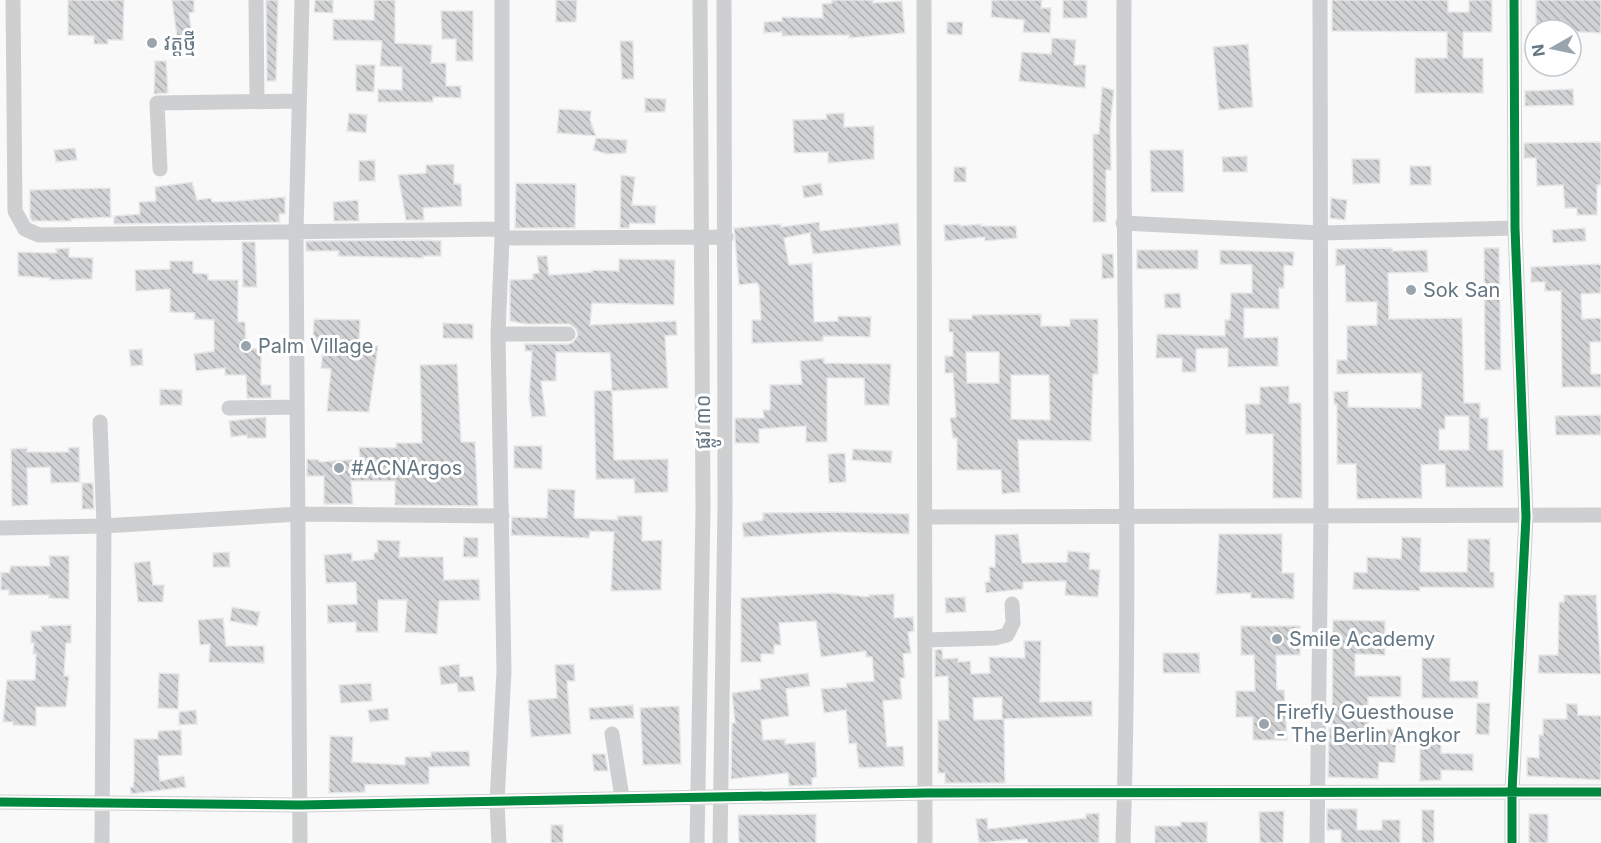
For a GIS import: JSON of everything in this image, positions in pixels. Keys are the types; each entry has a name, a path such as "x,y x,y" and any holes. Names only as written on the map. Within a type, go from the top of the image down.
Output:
{"street":[{"path":"13,0 15,211 25,229 39,235 296,231 726,237"},
{"path":"256,0 257,101"},
{"path":"300,843 296,231 302,0"},
{"path":"499,843 497,802 504,671 498,334 502,233 502,0"},
{"name":"ផ្លូវ ៣០","path":"697,843 703,510 700,0"},
{"name":"ផ្លូវ ៣០","path":"720,843 726,237 724,0"},
{"path":"924,0 922,247 926,517 926,843"},
{"path":"1123,843 1127,517 1123,224 1125,0"},
{"path":"1317,843 1321,515 1320,0"},
{"path":"1512,843 1512,791 1526,517 1515,228 1514,0"},
{"path":"160,169 157,104 299,101"},
{"path":"1123,224 1322,233 1515,228"},
{"path":"498,334 568,334"},
{"path":"229,408 297,407"},
{"path":"100,422 104,526 102,843"},
{"path":"0,528 104,526 298,514 502,516"},
{"path":"926,517 1601,515"},
{"path":"926,640 995,638 1007,635 1013,623 1012,604"},
{"path":"612,735 622,797"},
{"path":"0,802 300,805 497,802 622,797 926,793 1601,792"}],"building":[{"path":"68,0 124,0 123,40 108,40 108,44 94,44 94,36 68,35"},
{"path":"172,0 194,0 194,12 189,13 192,35 177,37"},
{"path":"266,0 278,0 276,81 267,81"},
{"path":"315,0 333,0 333,13 314,12"},
{"path":"374,0 395,0 395,43 432,45 431,63 446,63 446,86 461,86 461,98 433,97 433,102 378,102 378,89 402,90 402,67 380,66 382,41 333,40 333,19 374,20"},
{"path":"556,0 577,0 576,22 556,22"},
{"path":"832,0 873,0 873,3 902,1 905,33 849,38 849,35 782,36 782,32 764,33 764,22 782,21 782,17 823,18 822,4 832,3"},
{"path":"992,0 1042,0 1041,8 1051,8 1050,33 1023,32 1024,20 991,17"},
{"path":"1063,0 1087,0 1087,18 1063,18"},
{"path":"1332,0 1448,0 1448,12 1469,12 1469,0 1492,0 1492,32 1463,32 1463,58 1483,58 1483,93 1415,93 1415,58 1447,58 1447,32 1332,31"},
{"path":"1536,0 1601,0 1601,33 1583,32 1583,18 1536,18"},
{"path":"441,11 473,11 473,61 456,61 456,39 442,39"},
{"path":"947,22 963,22 962,35 947,34"},
{"path":"1052,38 1076,40 1074,65 1086,65 1085,88 1019,81 1022,52 1051,54"},
{"path":"620,41 633,41 634,79 622,79"},
{"path":"1248,44 1253,107 1219,110 1213,47"},
{"path":"155,61 166,61 168,93 154,94"},
{"path":"356,65 375,65 374,92 356,91"},
{"path":"1102,87 1114,90 1110,125 1111,170 1106,170 1106,222 1093,222 1093,134 1099,134"},
{"path":"1573,89 1574,105 1525,106 1525,91"},
{"path":"645,98 666,99 665,112 645,112"},
{"path":"559,109 591,111 590,120 596,136 557,133"},
{"path":"349,113 367,115 366,133 347,131"},
{"path":"844,113 844,127 874,126 874,159 828,163 828,152 794,153 793,120 827,119 826,114"},
{"path":"596,138 627,140 626,153 607,154 593,150"},
{"path":"1601,142 1601,185 1597,185 1597,215 1577,215 1577,208 1565,208 1563,185 1537,186 1536,158 1524,158 1524,143"},
{"path":"75,148 77,160 56,162 54,150"},
{"path":"1150,150 1183,150 1184,192 1151,192"},
{"path":"1247,156 1247,172 1223,172 1222,157"},
{"path":"1352,159 1380,159 1380,183 1353,184"},
{"path":"375,160 375,181 359,181 359,161"},
{"path":"454,164 454,184 461,184 462,206 423,208 424,220 406,220 398,175 426,173 426,165"},
{"path":"1410,166 1431,166 1431,185 1410,185"},
{"path":"954,167 966,167 966,182 954,182"},
{"path":"621,175 635,177 632,205 656,206 655,224 630,223 629,228 620,228"},
{"path":"192,182 197,200 211,198 212,202 285,197 285,214 279,214 280,222 114,224 114,216 140,214 139,202 156,201 155,187"},
{"path":"516,183 576,184 575,228 515,228"},
{"path":"821,183 823,195 804,198 802,186"},
{"path":"110,188 111,217 71,219 71,221 32,221 30,217 30,190"},
{"path":"1331,198 1347,200 1345,220 1330,218"},
{"path":"358,200 359,221 334,221 333,202"},
{"path":"819,222 820,231 898,223 901,245 813,254 810,233 784,238 789,265 812,263 814,322 838,321 838,316 871,317 870,337 823,336 823,341 752,343 752,320 761,320 759,287 757,283 739,285 734,228 781,224 781,227"},
{"path":"960,224 960,226 981,224 981,226 1016,226 1017,238 985,241 985,237 945,241 944,225"},
{"path":"1585,228 1586,241 1553,243 1552,230"},
{"path":"306,241 441,241 441,256 423,256 423,258 338,256 339,251 306,251"},
{"path":"242,242 255,242 257,287 243,287"},
{"path":"69,248 69,257 93,258 92,279 50,280 50,278 18,276 18,252 57,253 56,249"},
{"path":"1484,248 1499,248 1501,370 1485,370"},
{"path":"1336,249 1427,250 1428,272 1388,273 1389,319 1462,318 1464,403 1480,403 1480,418 1488,418 1488,450 1503,450 1503,487 1446,487 1445,464 1421,465 1422,498 1357,499 1356,464 1337,464 1337,404 1334,404 1334,392 1348,391 1348,407 1421,408 1422,373 1337,374 1337,360 1347,360 1347,326 1377,325 1377,302 1346,302 1345,265 1336,266","holes":["1445,416 1469,416 1469,450 1439,450 1439,429 1445,429"]},
{"path":"1137,250 1198,250 1198,269 1137,269"},
{"path":"1220,250 1294,252 1293,266 1284,265 1284,288 1279,288 1279,309 1244,308 1244,338 1278,337 1278,366 1228,367 1228,348 1196,349 1196,372 1182,372 1182,358 1156,358 1157,334 1225,336 1225,320 1230,320 1231,293 1252,293 1252,265 1220,264"},
{"path":"1102,254 1113,254 1114,278 1102,279"},
{"path":"537,256 547,256 549,275 592,272 592,270 619,271 619,259 675,260 674,305 592,303 590,325 676,321 677,335 665,336 668,388 612,391 610,353 556,352 556,381 541,381 546,416 532,417 529,399 532,351 525,351 525,344 569,344 578,335 576,329 569,324 526,324 510,321 510,280 533,279 533,274 539,273"},
{"path":"170,261 193,261 193,273 208,274 208,280 238,280 238,322 245,322 246,348 261,349 261,385 271,385 271,398 247,398 246,375 225,375 225,368 196,371 194,354 214,351 214,320 194,319 195,313 170,312 170,289 136,291 135,270 170,269"},
{"path":"1601,264 1601,293 1581,294 1582,319 1601,318 1601,342 1590,342 1591,374 1601,374 1601,387 1562,387 1561,291 1545,291 1545,282 1531,282 1531,267"},
{"path":"1180,293 1181,308 1165,308 1164,294"},
{"path":"1041,314 1041,326 1070,326 1070,319 1098,319 1098,374 1093,374 1091,441 1018,440 1020,492 1002,494 1001,470 957,470 957,438 953,438 950,418 956,417 953,373 945,373 945,356 953,356 953,332 949,332 949,319 972,319 972,315","holes":["966,352 999,352 999,383 967,383","1011,375 1049,375 1050,420 1011,419"]},
{"path":"314,319 360,320 359,344 378,346 369,412 327,411 331,369 321,368 324,340 313,340"},
{"path":"443,323 473,324 473,339 443,338"},
{"path":"142,349 143,365 131,366 129,350"},
{"path":"824,358 824,363 891,364 889,405 865,405 864,378 827,378 827,442 806,442 806,426 759,429 759,443 735,443 735,418 764,418 763,410 770,410 770,385 802,384 800,361"},
{"path":"457,364 461,442 475,442 478,506 395,505 395,481 351,481 353,504 324,504 324,476 307,476 307,459 319,460 319,462 360,459 359,447 396,448 396,443 422,443 420,365"},
{"path":"1289,386 1289,403 1301,403 1302,498 1273,498 1273,434 1246,434 1245,404 1260,404 1260,387"},
{"path":"160,389 182,390 182,405 160,405"},
{"path":"612,390 614,460 668,459 668,492 635,493 634,479 596,479 594,391"},
{"path":"1601,415 1601,435 1556,435 1555,416"},
{"path":"266,417 266,438 247,438 247,435 231,437 229,421"},
{"path":"514,446 542,446 542,469 514,468"},
{"path":"79,447 80,482 51,483 50,467 27,468 28,505 12,506 11,449 27,448 27,452 69,452 68,448"},
{"path":"853,449 892,451 891,463 852,460"},
{"path":"845,453 846,482 829,483 828,454"},
{"path":"82,483 93,483 94,509 82,509"},
{"path":"548,489 575,490 574,518 618,520 617,516 642,516 642,541 662,540 661,590 611,591 614,532 590,531 589,538 511,535 512,517 547,518"},
{"path":"763,513 909,514 909,534 836,532 744,537 742,523 763,520"},
{"path":"1018,534 1022,563 1067,562 1068,551 1090,553 1089,569 1100,570 1098,597 1065,595 1066,581 1023,582 1023,589 986,593 985,582 990,582 989,567 995,567 995,535"},
{"path":"1219,534 1282,534 1282,573 1294,573 1294,599 1251,598 1251,593 1216,594"},
{"path":"464,537 478,538 478,557 463,557"},
{"path":"1402,537 1421,538 1420,572 1467,572 1468,539 1490,539 1490,572 1494,572 1494,588 1420,587 1420,591 1353,589 1354,572 1367,573 1367,557 1401,559"},
{"path":"377,540 400,541 399,557 443,557 444,580 479,579 480,600 439,601 437,634 405,632 407,600 378,600 378,632 356,632 356,622 328,623 327,605 357,604 356,582 326,583 324,555 352,553 352,561 374,559 374,553 378,552"},
{"path":"229,552 230,567 213,567 213,553"},
{"path":"49,556 69,556 69,599 49,598 49,595 9,595 9,590 1,590 1,572 9,573 11,566 50,566"},
{"path":"150,561 153,585 164,585 163,602 138,602 134,563"},
{"path":"833,593 869,597 869,595 894,594 894,618 913,617 914,631 908,632 911,653 903,654 905,678 900,678 902,699 883,701 887,747 903,746 904,766 859,768 856,743 849,744 846,710 824,713 821,689 847,687 846,683 874,681 872,657 866,657 866,651 821,657 816,621 779,623 781,645 774,645 774,654 761,654 761,662 741,662 741,598"},
{"path":"1564,595 1596,595 1601,674 1538,673 1539,655 1558,655 1559,602 1564,602"},
{"path":"965,597 966,612 946,613 945,598"},
{"path":"232,607 260,612 257,626 230,621"},
{"path":"223,618 226,646 264,646 264,663 209,662 210,644 200,645 198,620"},
{"path":"1333,620 1385,621 1385,655 1355,654 1355,676 1401,676 1401,697 1368,697 1368,729 1405,730 1404,743 1396,742 1395,763 1379,762 1378,779 1328,777 1329,728 1332,728"},
{"path":"71,625 71,643 66,643 64,676 69,676 66,707 36,707 36,726 3,722 7,680 35,680 36,654 33,654 34,643 31,643 31,631 42,631 41,626"},
{"path":"1241,626 1300,626 1300,655 1276,655 1277,690 1284,690 1287,740 1253,740 1253,717 1236,717 1236,691 1255,691 1254,655 1241,655"},
{"path":"1024,641 1041,641 1040,702 1092,701 1092,716 1002,719 1002,697 973,698 974,720 1004,719 1005,783 945,783 945,773 938,773 938,720 949,720 948,676 935,677 935,650 942,649 943,659 958,658 958,662 970,661 971,674 990,673 989,657 1025,658"},
{"path":"1163,653 1199,653 1200,673 1163,673"},
{"path":"1422,658 1450,658 1450,681 1478,681 1478,698 1422,698"},
{"path":"459,664 460,677 473,676 475,691 458,692 457,683 441,685 439,667"},
{"path":"574,664 575,681 567,681 571,734 531,737 528,700 557,698 555,665"},
{"path":"159,673 179,674 178,709 158,708"},
{"path":"808,673 810,686 786,689 789,716 761,720 763,740 785,739 785,744 815,742 817,777 812,778 812,785 789,786 788,773 731,779 732,723 735,723 732,693 761,689 760,679"},
{"path":"371,683 372,701 341,703 339,685"},
{"path":"1477,703 1490,703 1489,735 1476,734"},
{"path":"1566,704 1577,704 1578,715 1601,716 1601,780 1527,776 1527,757 1539,758 1539,735 1543,735 1543,719 1567,719"},
{"path":"633,705 634,718 590,720 589,708"},
{"path":"679,706 681,764 643,765 640,708"},
{"path":"388,708 389,720 370,722 368,710"},
{"path":"196,710 197,724 179,725 179,712"},
{"path":"181,730 182,755 158,756 160,781 184,776 186,787 131,794 130,787 133,787 134,780 134,739 158,739 158,731"},
{"path":"330,736 353,737 352,762 405,765 405,757 431,757 431,752 469,751 470,766 429,767 429,784 365,785 365,792 329,793"},
{"path":"1420,741 1441,741 1441,753 1473,754 1473,771 1441,770 1441,780 1420,781"},
{"path":"592,754 605,754 608,771 594,771"},
{"path":"1327,809 1357,809 1357,830 1382,830 1382,820 1400,820 1400,843 1341,843 1341,830 1327,830"},
{"path":"1422,810 1434,810 1434,843 1422,843"},
{"path":"1284,811 1283,843 1260,843 1259,812"},
{"path":"1099,813 1099,843 1028,843 1027,839 979,843 976,819 987,818 988,829 1086,818 1086,814"},
{"path":"816,814 816,843 739,843 738,815"},
{"path":"1529,814 1548,814 1548,843 1529,843"},
{"path":"1181,822 1207,822 1207,843 1155,843 1155,826 1181,826"},
{"path":"551,825 563,825 563,843 551,843"}],"cycle path":[{"path":"1512,843 1512,791 1526,517 1515,228 1514,0"},
{"path":"0,802 300,805 926,793 1601,792"}],"place":[{"name":"វត្តថ្មី","path":"152,43"},
{"name":"Sok San","path":"1411,290"},
{"name":"Palm Village","path":"246,346"},
{"name":"#ACNArgos","path":"339,468"},
{"name":"Smile Academy","path":"1277,639"},
{"name":"Firefly Guesthouse - The Berlin Angkor","path":"1264,724"}]}
